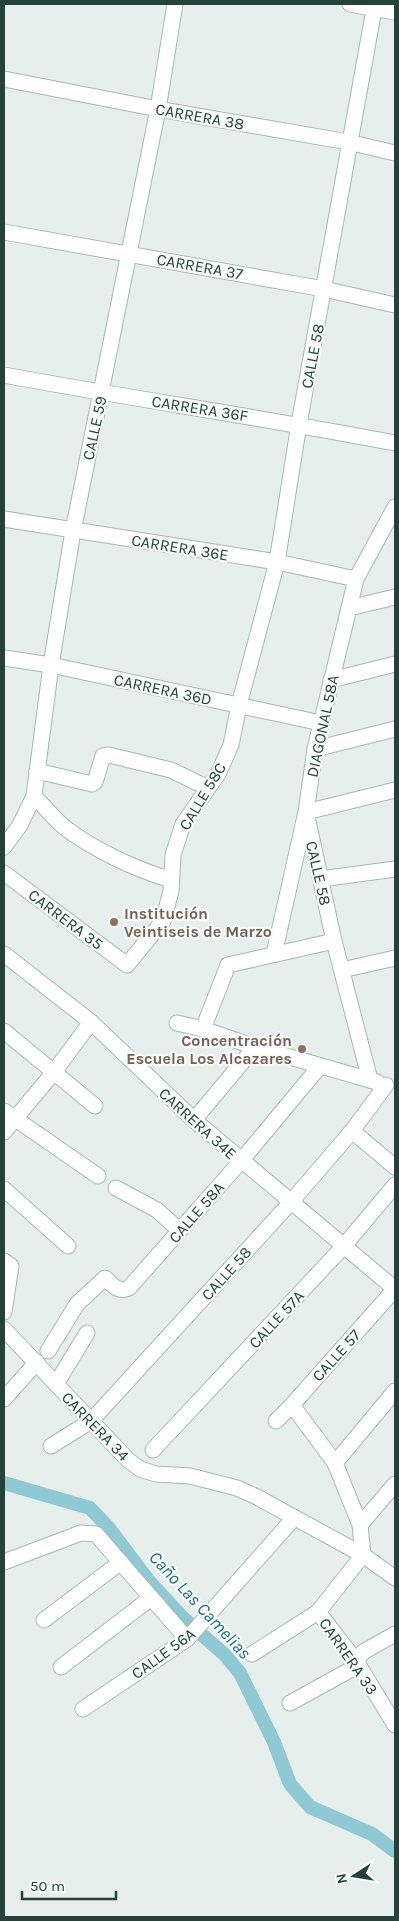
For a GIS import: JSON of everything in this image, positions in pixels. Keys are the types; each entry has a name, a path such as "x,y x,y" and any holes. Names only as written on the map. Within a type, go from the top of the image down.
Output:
{"street":[{"name":"CALLE 59","path":"4,847 20,825 34,796 51,665 72,531 158,109 175,4"},
{"path":"350,4 374,6 395,12"},
{"name":"CALLE 58","path":"239,705 277,562 348,142 374,6"},
{"name":"CARRERA 38","path":"4,79 158,109 348,142 395,153"},
{"name":"CARRERA 37","path":"4,232 324,289 395,305"},
{"name":"CARRERA 36F","path":"4,375 101,393 299,424 395,443"},
{"name":"DIAGONAL 58A","path":"274,954 306,812 321,723 356,579 389,531 395,507"},
{"name":"CARRERA 36E","path":"4,519 277,562 356,579"},
{"path":"349,608 395,597"},
{"name":"CARRERA 36D","path":"4,658 51,665 321,723"},
{"path":"331,680 395,664"},
{"name":"CALLE 58C","path":"127,965 162,921 171,891 173,855 183,824 218,774 231,745 239,705"},
{"path":"316,749 395,729"},
{"path":"37,771 92,784 95,782 103,756 109,755 172,770 208,788"},
{"path":"306,812 395,790"},
{"path":"34,796 63,826 87,841 144,872 171,880"},
{"name":"CALLE 58","path":"306,812 334,941 370,1080"},
{"path":"321,879 395,869"},
{"name":"CARRERA 35","path":"4,872 127,965"},
{"path":"203,1029 228,965 334,941"},
{"name":"CARRERA 34E","path":"4,954 91,1022 194,1120 395,1289"},
{"path":"342,970 395,958"},
{"path":"4,1132 9,1115 54,1072 91,1022"},
{"path":"177,1023 203,1029 255,1047 391,1086"},
{"path":"4,1031 95,1106"},
{"path":"194,1120 255,1047"},
{"name":"CALLE 58A","path":"48,1351 77,1304 104,1278 118,1290 123,1291 130,1288 241,1161 320,1066"},
{"name":"CALLE 58","path":"51,1446 91,1421 291,1202 391,1086"},
{"path":"9,1115 98,1176"},
{"path":"352,1131 395,1167"},
{"name":"CALLE 57A","path":"153,1450 343,1247 395,1185"},
{"path":"116,1188 157,1210 179,1230"},
{"path":"4,1189 68,1246"},
{"path":"4,1312 7,1263"},
{"name":"CALLE 57","path":"276,1420 292,1405 395,1289"},
{"name":"CARRERA 34","path":"4,1329 128,1460 140,1469 156,1474 190,1476 237,1488 363,1555 395,1578"},
{"path":"56,1384 87,1333"},
{"path":"4,1399 37,1362"},
{"path":"335,1462 395,1391"},
{"path":"252,1654 318,1612 363,1555 360,1525 335,1462 292,1405"},
{"path":"360,1525 395,1484"},
{"name":"CALLE 56A","path":"83,1709 189,1636 294,1518"},
{"path":"4,1562 81,1533 96,1534 151,1598 189,1636"},
{"path":"44,1620 121,1562"},
{"path":"62,1667 151,1598"},
{"name":"CARRERA 33","path":"318,1612 356,1661 395,1725"},
{"path":"290,1703 350,1670 363,1652 395,1634"}],"waterway":[{"name":"Caño Las Camelias","path":"4,1483 90,1508 108,1527 148,1580 182,1617 225,1655 240,1673 274,1742 290,1784 310,1807 372,1834 395,1851"}],"place":[{"name":"Institución Veintiseis de Marzo","path":"114,922"},
{"name":"Concentración Escuela Los Alcazares","path":"302,1049"}]}
